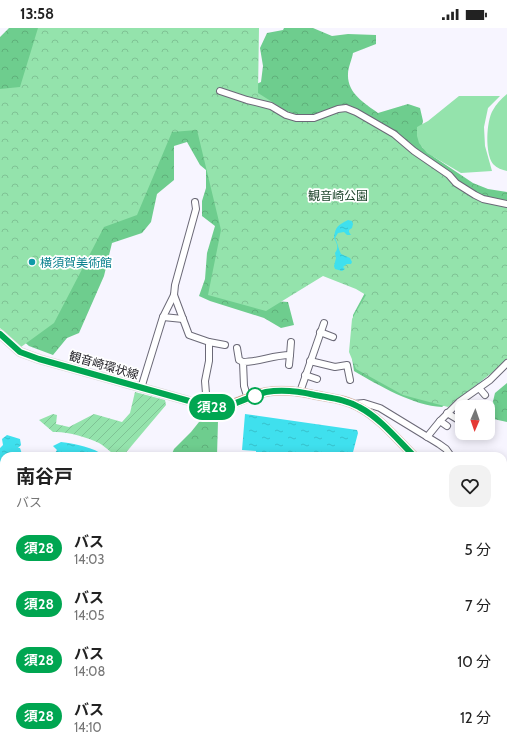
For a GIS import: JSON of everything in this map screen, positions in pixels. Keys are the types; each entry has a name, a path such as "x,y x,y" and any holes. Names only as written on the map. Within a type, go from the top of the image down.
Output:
{"highway":[{"path":"207,406 226,406 275,390 300,392 345,401 354,404 374,416 410,452"}],"main road":[{"name":"観音崎環状線","path":"0,334 20,352 39,359 207,406"}],"street":[{"path":"220,91 271,106 286,115 296,118 314,118 338,109 346,108 356,112 394,134 414,151 449,175 456,183 475,195 483,199 507,204"},
{"path":"142,385 163,317 174,295 175,285 196,209 195,202"},
{"path":"174,295 189,335 225,345"},
{"path":"163,317 183,319"},
{"path":"300,392 324,323"},
{"path":"320,332 333,337"},
{"path":"207,406 205,381 209,361 210,342"},
{"path":"289,365 291,342"},
{"path":"238,348 239,360 243,362 254,362 279,355 290,355"},
{"path":"310,361 335,367 347,365 350,380"},
{"path":"243,362 244,386 248,399"},
{"path":"427,436 459,402 490,380 507,363"},
{"path":"305,374 317,379"},
{"path":"479,388 485,395"},
{"path":"354,404 364,403 380,408 427,436 448,452"},
{"path":"374,416 380,408"},
{"path":"447,413 455,418"},
{"path":"440,421 447,426"}],"green space":[{"name":"観音崎公園","path":"9,28 71,28 252,86 261,82 263,66 260,48 267,33 283,30 284,28 313,28 332,36 348,34 376,35 376,44 353,53 348,72 348,81 357,97 378,113 408,104 420,108 423,121 419,137 422,147 434,157 473,183 488,189 507,192 507,356 442,407 431,406 408,399 354,371 352,358 353,315 367,289 358,251 260,300 288,302 294,325 281,328 264,318 210,301 199,296 205,279 207,253 215,226 202,216 202,201 206,188 206,170 200,165 187,142 174,146 174,180 157,194 151,222 142,233 112,243 104,276 79,333 67,338 53,355 29,346 14,333 0,226 0,37"},
{"name":"観音崎公園","path":"38,28 259,28 258,93 285,110 301,116 316,116 335,107 350,106 397,134 452,176 483,197 507,200 507,361 455,400 448,407 403,395 356,369 349,352 352,319 366,295 356,289 323,276 266,311 208,295 221,230 197,130 172,132 137,215 104,227 54,323 21,347 0,328 0,89 20,87"},
{"path":"507,94 507,171 496,167 490,159 487,137 489,122 494,108"},
{"path":"459,96 500,96 488,108 484,127 485,146 492,171 461,173 427,153 419,143 417,127 428,121"},
{"path":"507,383 507,422 495,419 495,400 493,400 495,393"},
{"path":"135,392 165,400 166,405 126,452 112,452 99,443 89,439 70,433 53,432 39,420 53,414 57,415 56,424 69,427 94,414 122,422 130,413"},
{"path":"212,418 218,421 217,452 173,452 174,449 199,422"}],"water":[{"path":"348,220 352,221 353,224 352,228 349,230 351,235 347,235 344,232 338,233 335,238 341,254 350,258 352,262 351,264 347,264 343,267 345,269 342,271 335,269 334,266 337,244 334,238 335,231 338,227"},
{"path":"245,414 357,430 358,433 353,452 256,452 242,450"},
{"path":"7,435 20,439 21,445 18,448 20,448 21,452 0,452 0,448 3,445 2,439"},
{"path":"61,442 90,448 98,452 56,452 57,450 53,446"}],"waterway":[{"path":"479,384 487,379"}],"bus line":[{"name":"須28","path":"0,334 20,352 39,359 212,407 234,404 275,390 288,390 345,401 374,416 410,452"}],"place":[{"name":"横須賀美術館","path":"32,262"}]}
